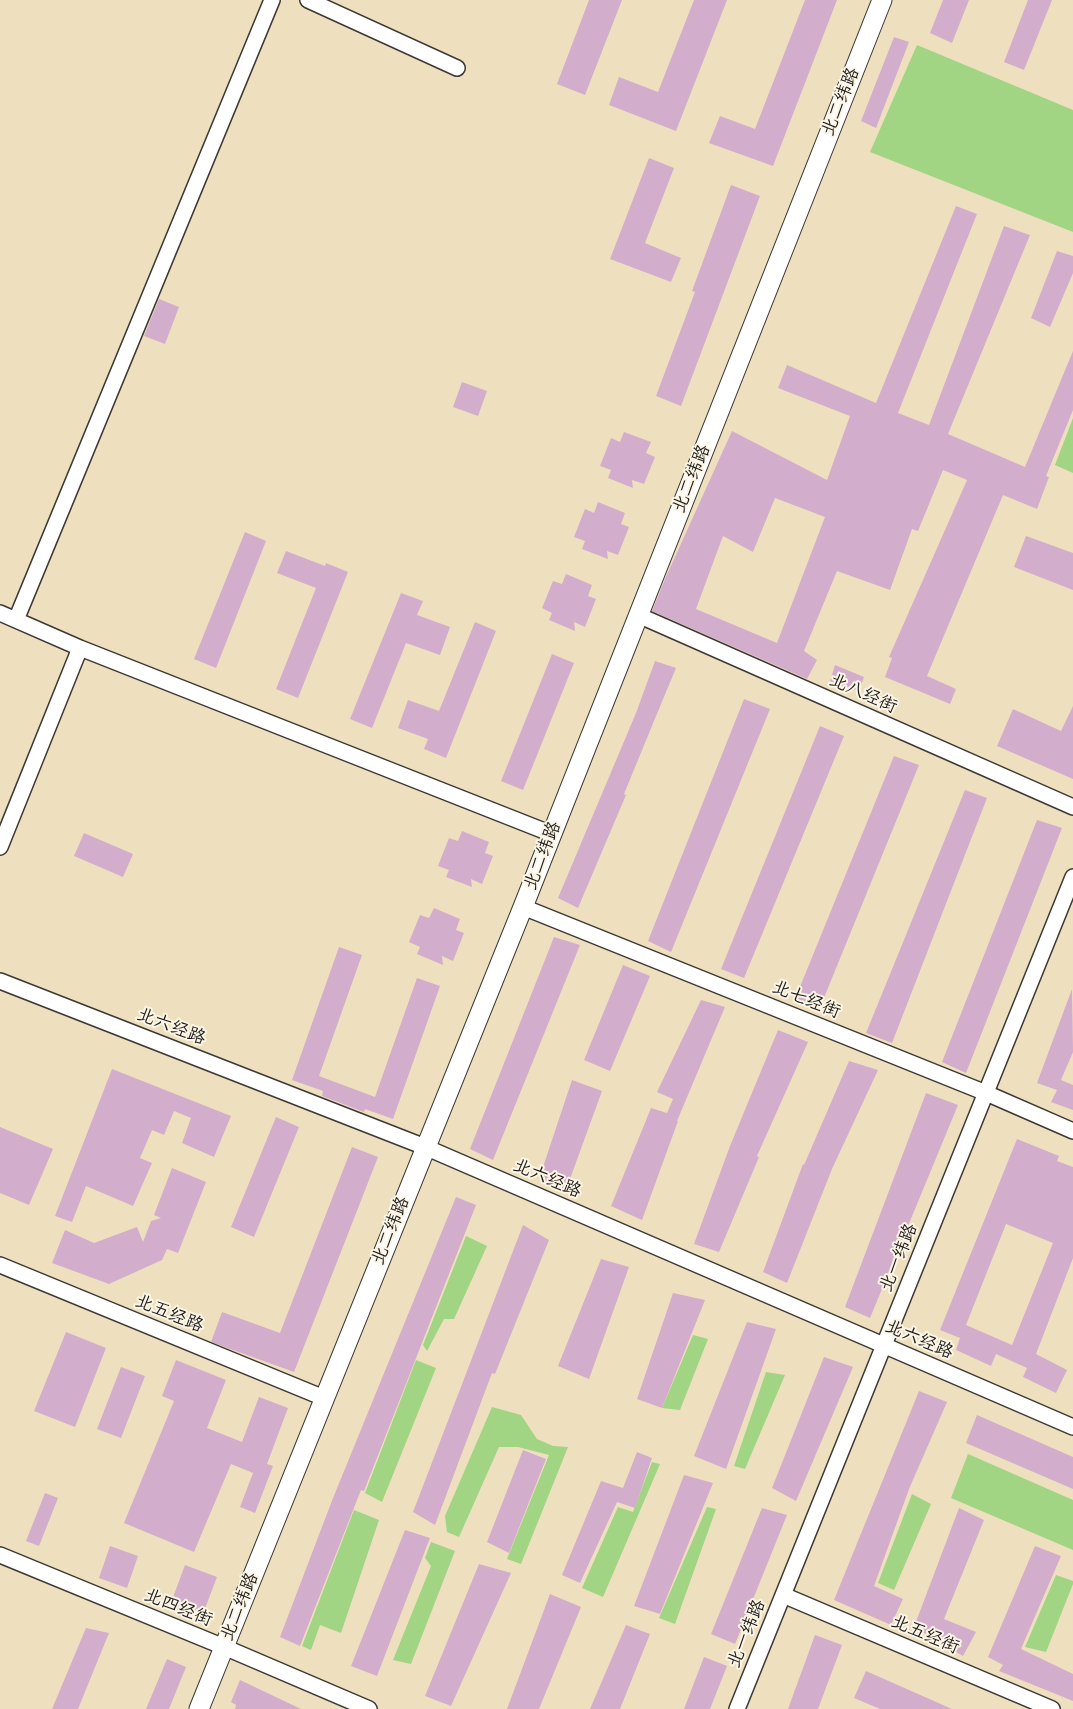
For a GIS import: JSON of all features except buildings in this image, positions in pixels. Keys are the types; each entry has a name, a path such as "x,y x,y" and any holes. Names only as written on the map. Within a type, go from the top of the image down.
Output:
{"street":[{"path":"16,620 272,0"},
{"path":"308,0 457,68"},
{"name":"北二纬路","path":"199,1709 523,907 882,0"},
{"path":"0,613 80,648 552,834"},
{"name":"北八经街","path":"638,615 1073,807"},
{"path":"0,846 80,648"},
{"name":"北一纬路","path":"737,1709 1073,877"},
{"name":"北七经街","path":"523,907 986,1093 1073,1131"},
{"name":"北六经路","path":"0,980 425,1147 1073,1427"},
{"name":"北五经路","path":"0,1266 324,1398"},
{"name":"北四经街","path":"0,1555 369,1709"},
{"name":"北五经街","path":"783,1595 1052,1709"}],"green space":[{"path":"917,45 1073,110 1073,232 870,152"},
{"path":"1073,418 1073,473 1055,465"},
{"path":"466,1236 487,1246 454,1319 444,1319 427,1351 423,1345"},
{"path":"693,1335 708,1339 680,1410 662,1408"},
{"path":"416,1360 436,1368 382,1502 365,1493"},
{"path":"766,1372 785,1375 745,1469 734,1466"},
{"path":"492,1407 521,1415 537,1439 553,1446 568,1447 521,1564 507,1559 549,1455 518,1447 499,1447 459,1537 447,1532 445,1516"},
{"path":"968,1454 1073,1500 1073,1550 951,1498"},
{"path":"652,1462 660,1464 603,1597 582,1588 618,1507 633,1512"},
{"path":"912,1494 931,1504 894,1590 878,1583"},
{"path":"707,1507 716,1509 675,1624 659,1618"},
{"path":"354,1510 379,1520 341,1633 320,1625 311,1650 302,1646"},
{"path":"431,1542 455,1551 411,1664 393,1660 431,1566 425,1558"},
{"path":"1056,1575 1073,1581 1073,1584 1046,1652 1025,1647"}]}
